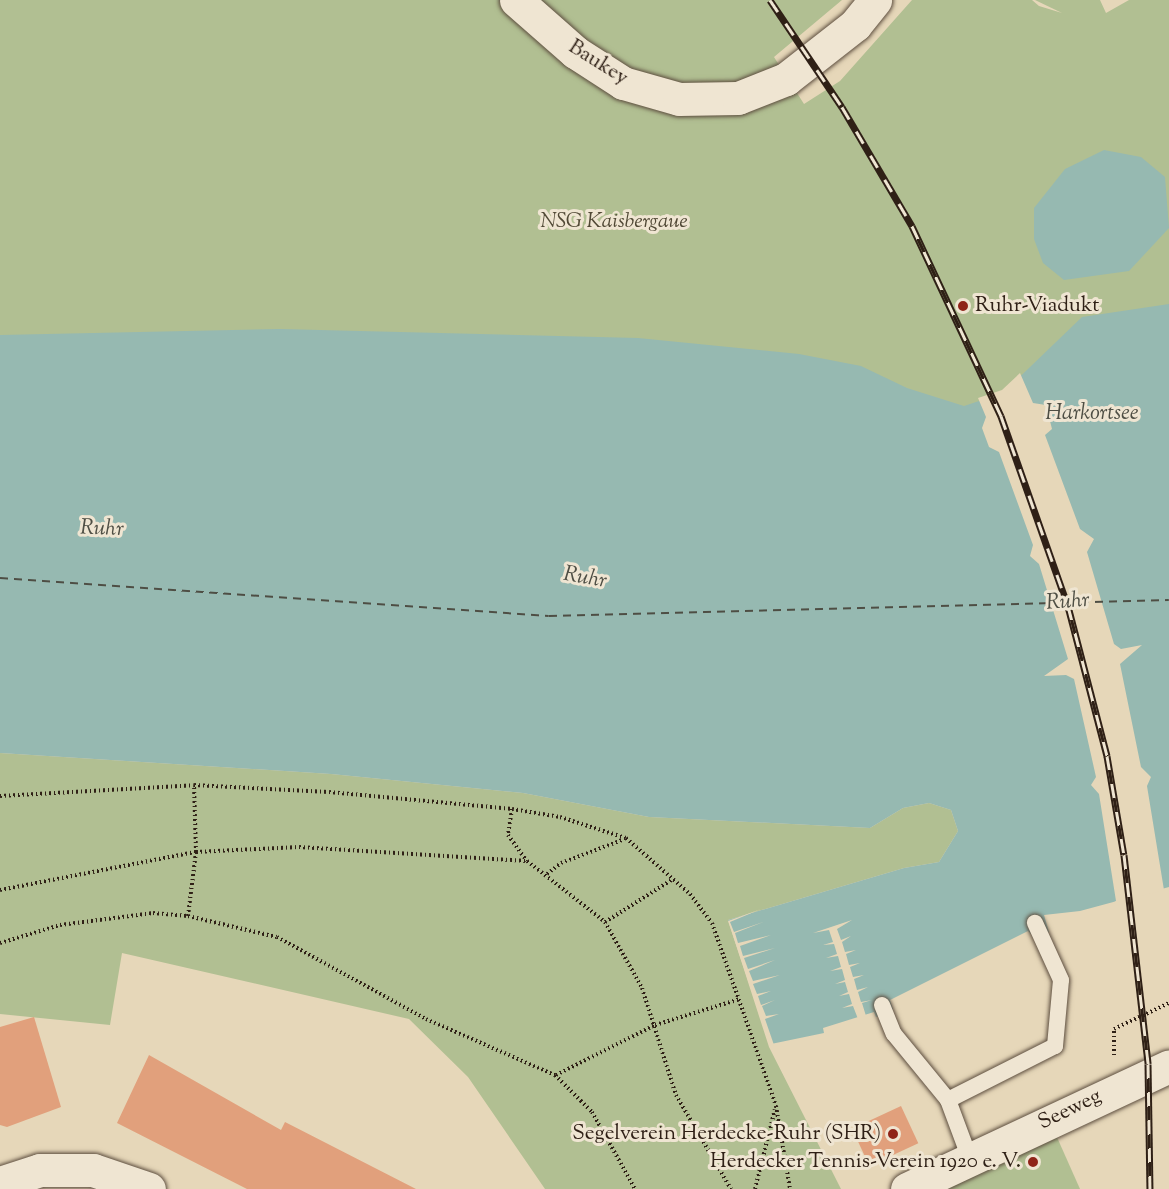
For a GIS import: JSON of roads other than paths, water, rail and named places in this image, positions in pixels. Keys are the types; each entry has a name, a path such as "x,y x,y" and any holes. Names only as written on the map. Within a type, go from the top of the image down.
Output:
{"street":[{"name":"Baukey","path":"516,0 575,52 623,83 679,99 738,98 786,80 855,25 875,0"},
{"name":"Seeweg","path":"907,1189 1113,1089 1169,1066"},
{"path":"0,1183 40,1170 93,1170 149,1189"}],"lane":[{"path":"948,1100 1055,1046 1061,980 1035,923"},
{"path":"882,1005 894,1034 948,1100 970,1158"}],"water":[{"path":"1104,150 1141,157 1165,177 1169,228 1129,271 1064,280 1043,263 1034,239 1034,208 1065,169"},
{"path":"1169,304 1169,887 1080,911 1044,915 1049,932 1036,939 1028,931 890,1000 893,1009 876,1017 874,1012 823,1028 824,1033 771,1044 728,920 904,868 939,862 958,831 951,810 929,803 903,808 870,828 649,817 523,793 331,774 0,753 0,335 280,329 638,338 799,354 861,366 907,388 964,406 1003,393 1082,317"}],"railway":[{"path":"770,0 842,107 912,226 1001,416 1068,606 1107,756 1124,855 1148,1064 1150,1189"}],"place":[{"name":"Ruhr-Viadukt","path":"963,306"},
{"name":"Segelverein Herdecke-Ruhr (SHR)","path":"893,1134"},
{"name":"Herdecker Tennis-Verein 1920 e. V.","path":"1033,1162"}],"park label":[{"name":"NSG Kaisbergaue","path":"614,222"}],"water label":[{"name":"Harkortsee","path":"1092,415"},
{"name":"Ruhr","path":"102,530"},
{"name":"Ruhr","path":"585,579"},
{"name":"Ruhr","path":"1068,603"}]}
